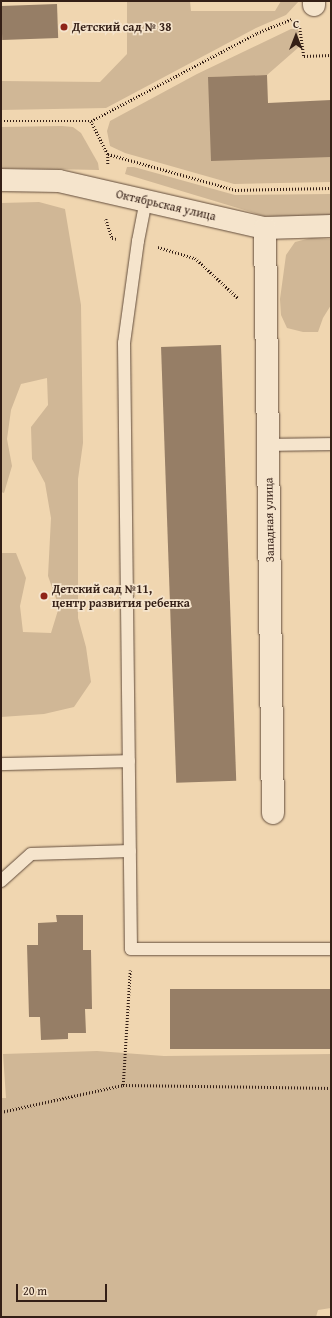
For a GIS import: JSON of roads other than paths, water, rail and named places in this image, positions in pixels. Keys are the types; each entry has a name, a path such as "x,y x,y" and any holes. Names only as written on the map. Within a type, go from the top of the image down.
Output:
{"street":[{"name":"Октябрьская улица","path":"1,180 59,181 265,228 331,226"},
{"name":"Западная улица","path":"265,228 265,322 273,813"}],"lane":[{"path":"146,200 138,241 124,343 131,949 331,949"},
{"path":"268,445 331,444"},
{"path":"1,764 129,760"},
{"path":"1,881 31,854 130,851"}],"place":[{"name":"Детский сад № 38","path":"64,27"},
{"name":"Детский сад №11, центр развития ребенка","path":"44,596"}]}
